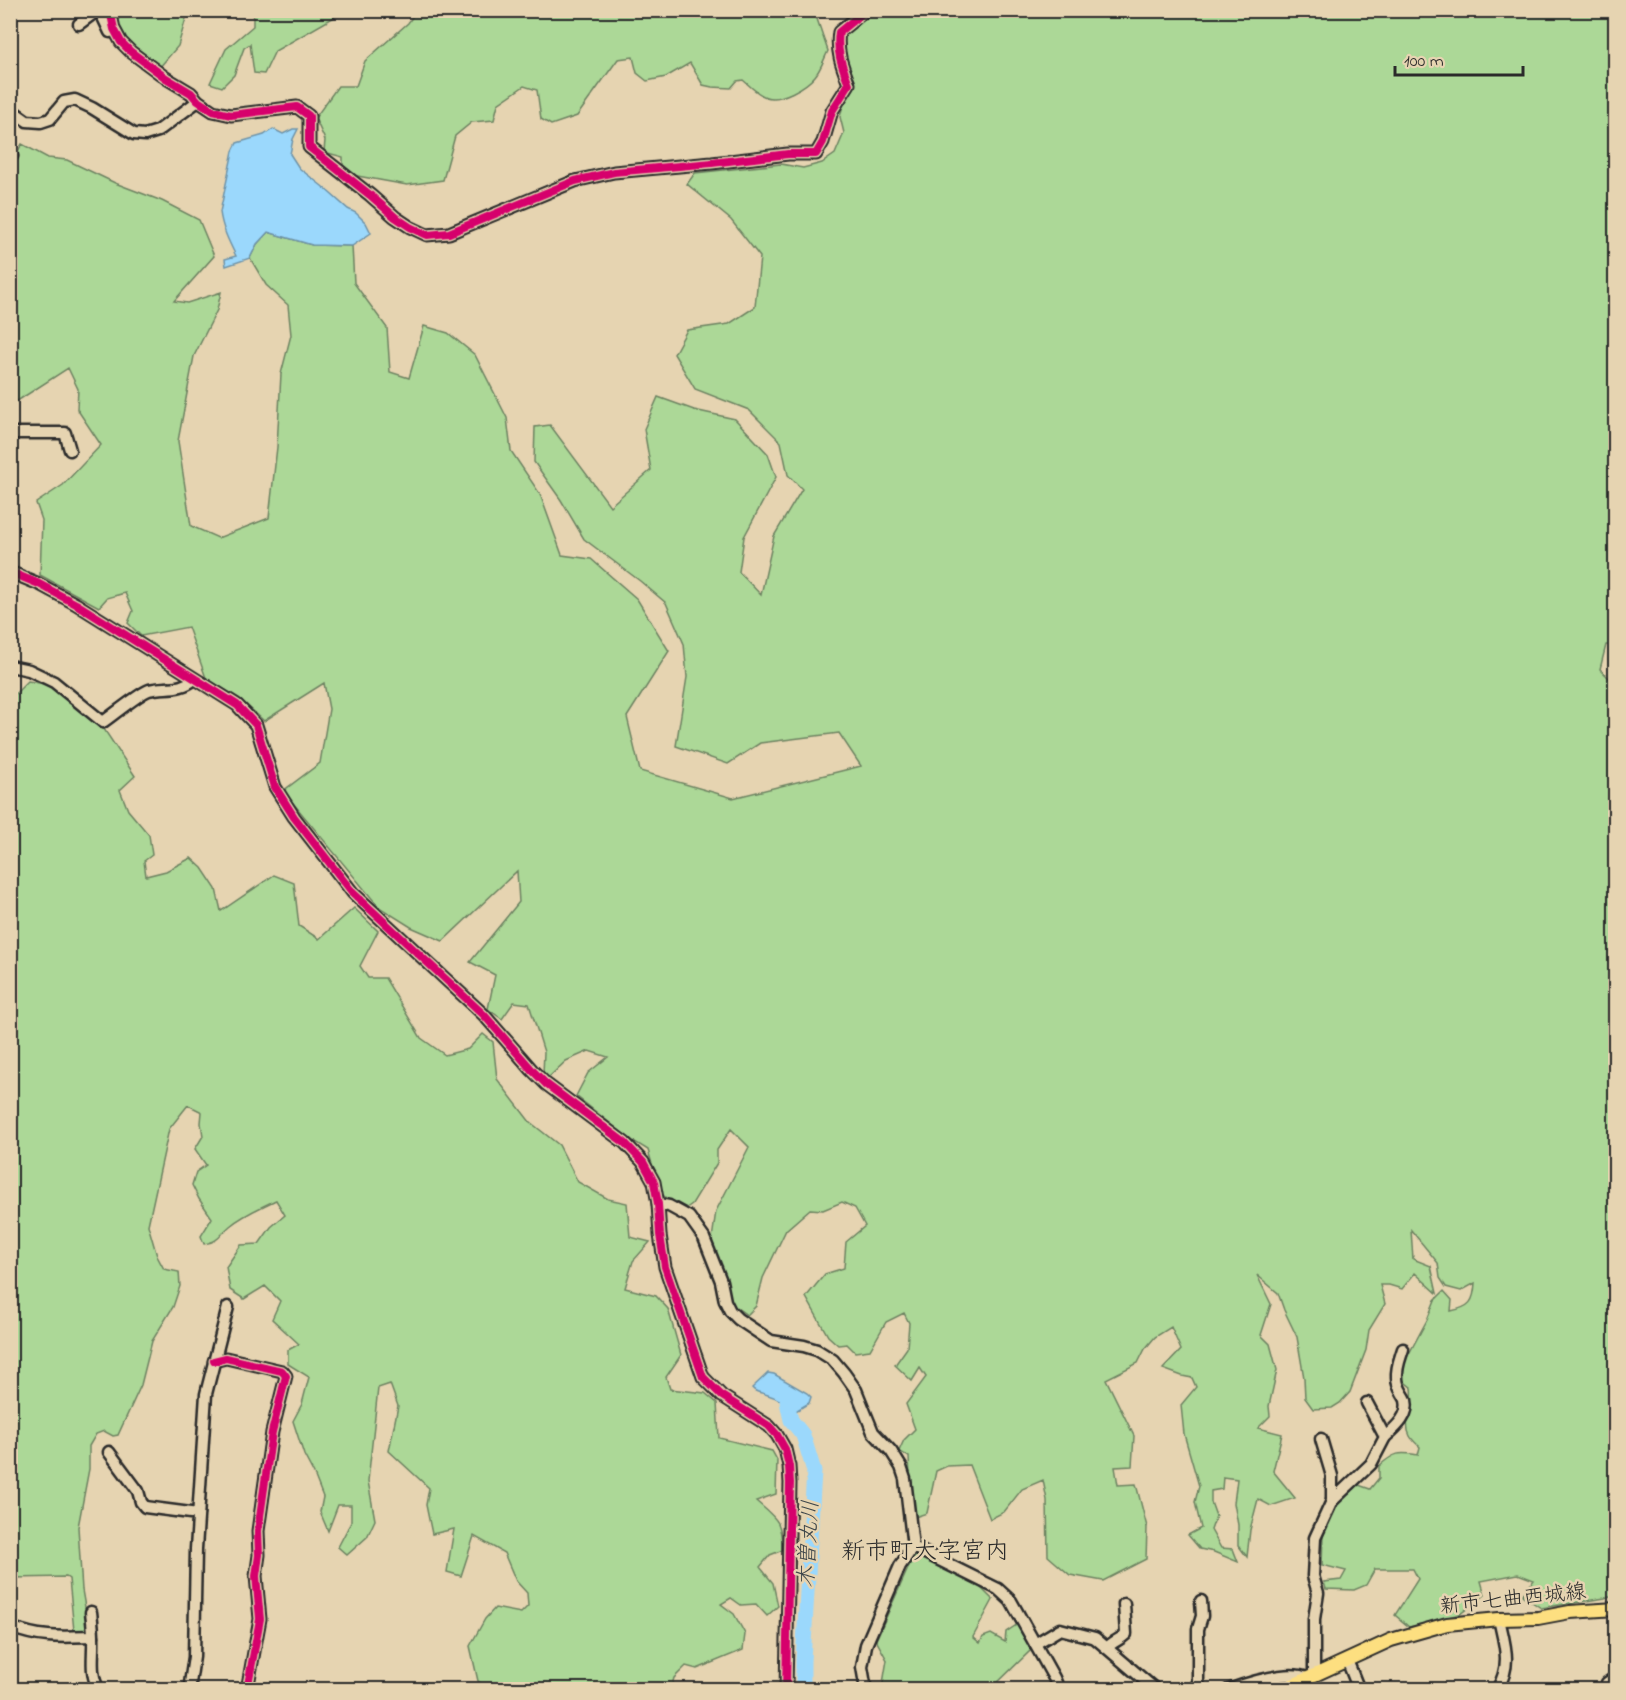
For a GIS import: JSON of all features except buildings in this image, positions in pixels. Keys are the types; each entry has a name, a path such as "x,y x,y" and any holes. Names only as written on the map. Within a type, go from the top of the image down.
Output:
{"main road":[{"name":"新市七曲西城線","path":"1282,1689 1391,1640 1447,1624 1538,1618 1570,1612 1616,1609"}],"street":[{"path":"110,10 114,29 121,42 131,52 213,111 231,115 297,107 309,116 309,147 395,217 427,235 449,233 575,181 614,172 788,154 816,154 823,142 832,111 849,84 839,58 837,43 839,32 866,10"},
{"path":"79,24 94,13 101,13 115,44 131,52"},
{"path":"10,109 27,121 40,122 50,119 64,102 75,100 134,134 145,135 158,131 198,101"},
{"path":"10,433 64,433 70,450"},
{"path":"10,572 39,584 76,604 237,705 256,725 275,788 294,817 353,893 484,1015 546,1084 631,1149 644,1162 654,1182 665,1267 703,1377 722,1396 769,1426 785,1449 790,1483 786,1689"},
{"path":"10,666 29,670 54,682 103,722 148,691 175,688 188,684 194,679"},
{"path":"658,1204 669,1206 689,1218 704,1238 721,1281 724,1301 738,1319 771,1341 804,1346 817,1350 833,1360 856,1390 873,1432 891,1451 901,1467 905,1479 913,1547 900,1566 866,1645 862,1667 866,1689"},
{"path":"189,1689 194,1657 196,1549 206,1394 228,1308"},
{"path":"1228,1689 1279,1677 1310,1677 1318,1593 1313,1576 1315,1538 1332,1501 1371,1464 1385,1437 1400,1424 1405,1412 1406,1401 1400,1392 1397,1364 1403,1349"},
{"path":"214,1361 226,1358 282,1371 286,1376 272,1432 258,1531 259,1555 256,1576 260,1619 247,1689"},
{"path":"1367,1403 1385,1437"},
{"path":"1321,1439 1332,1476 1332,1501"},
{"path":"109,1452 138,1491 145,1507 198,1514"},
{"path":"913,1547 998,1589 1011,1601 1059,1689"},
{"path":"1198,1689 1198,1629 1202,1616 1200,1601"},
{"path":"1107,1648 1112,1642 1121,1639 1126,1634 1124,1604"},
{"path":"91,1612 93,1676 99,1689"},
{"path":"1497,1689 1503,1680 1507,1654 1499,1619"},
{"path":"10,1627 29,1634 52,1637 93,1636"},
{"path":"1035,1644 1060,1629 1095,1638 1156,1689"},
{"path":"1347,1660 1359,1689"},
{"path":"1604,1689 1607,1683 1616,1677"}],"green space":[{"path":"253,10 345,11 275,51 264,74 254,73 250,44 244,48 234,75 222,87 210,83 226,49 253,26"},
{"path":"873,10 1615,11 1616,645 1606,645 1600,669 1616,685 1615,1594 1605,1598 1541,1608 1522,1595 1534,1580 1518,1574 1481,1581 1485,1595 1460,1614 1409,1627 1395,1615 1418,1579 1413,1569 1375,1569 1366,1585 1354,1590 1326,1589 1324,1582 1341,1580 1346,1571 1322,1565 1323,1535 1342,1492 1356,1484 1370,1489 1379,1478 1379,1466 1393,1456 1402,1453 1418,1455 1420,1447 1410,1436 1407,1424 1412,1388 1401,1379 1403,1365 1435,1300 1444,1291 1452,1300 1451,1311 1463,1308 1470,1303 1474,1295 1475,1283 1461,1291 1446,1287 1440,1278 1438,1263 1411,1230 1413,1259 1431,1266 1437,1293 1415,1273 1402,1289 1380,1285 1385,1304 1369,1330 1366,1350 1350,1392 1332,1408 1313,1409 1305,1398 1297,1337 1278,1293 1257,1275 1271,1304 1261,1335 1270,1344 1277,1370 1269,1406 1270,1416 1258,1428 1282,1434 1273,1471 1295,1498 1271,1506 1258,1499 1250,1530 1247,1557 1238,1545 1238,1525 1234,1503 1237,1479 1223,1477 1222,1489 1211,1491 1211,1502 1216,1516 1211,1530 1221,1548 1233,1549 1238,1562 1200,1549 1188,1535 1201,1528 1195,1502 1199,1486 1184,1434 1181,1405 1196,1387 1192,1378 1163,1369 1181,1350 1171,1327 1155,1337 1145,1349 1138,1363 1106,1379 1134,1436 1132,1466 1115,1467 1118,1485 1136,1484 1147,1527 1146,1559 1103,1581 1070,1575 1048,1556 1047,1500 1043,1480 1022,1489 1004,1512 990,1519 969,1465 947,1466 936,1471 927,1513 912,1518 909,1457 899,1451 904,1440 915,1429 906,1404 926,1377 920,1368 912,1381 895,1365 907,1348 909,1323 904,1313 886,1322 870,1350 855,1352 847,1344 838,1345 828,1336 806,1297 825,1274 844,1268 846,1242 865,1226 855,1208 842,1202 823,1210 810,1209 786,1230 763,1278 756,1306 747,1315 730,1303 711,1246 716,1211 749,1147 731,1129 717,1150 717,1163 692,1204 685,1209 673,1205 660,1192 648,1150 630,1139 576,1096 588,1073 608,1057 589,1051 566,1061 548,1078 543,1074 544,1052 529,1004 514,1002 502,1019 488,1009 495,975 470,962 519,902 517,871 443,941 411,927 379,907 283,791 320,763 329,709 324,683 264,721 239,698 206,678 188,627 141,636 128,623 133,611 125,593 107,598 99,607 40,575 42,520 36,503 63,485 101,445 77,409 78,389 68,368 11,405 10,164 22,144 48,158 67,160 115,183 162,201 199,220 214,256 174,301 187,303 221,292 217,310 194,356 178,441 191,526 218,538 269,518 277,447 281,374 291,335 288,305 266,285 250,258 257,244 268,232 312,245 352,246 354,283 387,328 390,372 409,378 424,326 448,333 475,355 507,418 511,451 540,494 562,555 591,559 637,599 669,651 627,717 640,771 733,798 861,766 839,733 760,743 728,764 676,746 687,677 684,644 666,603 584,539 561,500 534,462 535,427 550,425 610,506 651,470 644,429 658,397 694,410 735,419 768,454 776,477 744,537 739,572 761,595 774,536 802,489 788,475 781,442 749,410 695,389 674,354 687,330 729,324 755,307 760,257 731,220 687,184 695,173 781,164 803,168 822,163 835,154 844,133 840,117 845,97 840,39 844,31"},
{"path":"120,11 184,11 187,15 178,46 159,68 116,43 116,13"},
{"path":"415,11 817,11 816,16 828,51 819,70 811,80 799,89 772,98 760,94 743,80 737,81 731,88 703,85 690,63 666,77 647,81 637,73 633,57 618,59 577,116 551,125 541,119 537,90 524,86 498,104 494,120 472,122 455,136 443,180 407,185 352,175 343,165 343,157 324,152 325,140 315,118 338,86 356,86 365,61 408,23"},
{"path":"28,681 50,685 102,726 135,776 120,790 128,810 149,835 152,855 144,861 146,876 166,871 191,858 202,868 216,889 221,911 274,875 294,883 299,926 319,939 354,908 378,931 360,966 368,978 385,978 421,1038 445,1055 468,1049 483,1034 493,1042 497,1079 530,1122 559,1145 578,1182 608,1199 627,1203 630,1237 650,1242 633,1261 625,1288 656,1296 668,1309 681,1355 666,1377 670,1389 705,1393 717,1403 719,1438 772,1451 777,1460 776,1494 756,1501 774,1517 781,1532 783,1550 770,1555 760,1567 773,1583 778,1606 767,1616 756,1604 741,1605 731,1598 721,1604 734,1614 745,1634 743,1650 697,1669 686,1666 674,1678 671,1689 490,1690 478,1681 470,1646 485,1619 495,1608 521,1613 528,1606 527,1593 516,1581 504,1553 474,1536 461,1576 447,1572 454,1529 432,1534 426,1505 429,1488 389,1451 398,1406 390,1384 378,1388 368,1481 375,1520 367,1537 347,1555 338,1547 351,1522 351,1505 338,1505 328,1531 320,1512 323,1497 304,1455 293,1421 302,1404 309,1377 288,1364 288,1350 299,1344 272,1319 280,1301 265,1286 244,1299 230,1290 226,1267 241,1245 259,1244 271,1227 285,1215 276,1200 241,1218 217,1239 204,1244 201,1236 212,1218 192,1185 196,1172 206,1165 195,1149 203,1136 202,1112 188,1105 169,1129 148,1225 157,1256 164,1269 179,1272 180,1286 173,1307 152,1341 141,1385 118,1435 113,1436 104,1431 96,1434 89,1446 89,1469 78,1527 82,1590 89,1630 87,1633 77,1634 74,1631 69,1579 66,1577 11,1578 10,699"},
{"path":"919,1554 976,1583 993,1600 973,1637 980,1643 983,1637 991,1634 1005,1642 1006,1632 1018,1624 1032,1649 991,1689 882,1689 887,1660 876,1640 914,1555"}],"water":[{"path":"273,129 283,134 298,129 290,154 299,168 348,209 356,213 366,223 371,233 352,246 312,245 268,232 257,244 250,258 226,266 225,259 236,256 224,229 220,212 233,151 237,143 264,135"},
{"path":"768,1373 774,1374 807,1393 811,1397 809,1403 794,1412 777,1399 755,1391 752,1388"}],"waterway":[{"name":"木曽丸川","path":"787,1402 791,1420 803,1435 814,1471 803,1690"}],"cycle path":[{"path":"110,10 114,29 121,42 131,52 213,111 231,115 297,107 309,116 309,147 395,217 427,235 449,233 575,181 614,172 788,154 816,154 823,142 832,111 849,84 839,52 839,32 866,10"},
{"path":"10,572 39,584 76,604 237,705 256,725 275,787 294,817 353,893 484,1015 546,1084 625,1143 643,1162 654,1182 665,1267 703,1377 722,1396 769,1426 785,1449 790,1483 786,1690"},
{"path":"214,1361 226,1358 282,1371 286,1376 272,1432 258,1531 259,1555 256,1576 260,1619 247,1690"}],"district":[{"name":"新市町大字宮内","path":"925,1552"}]}
